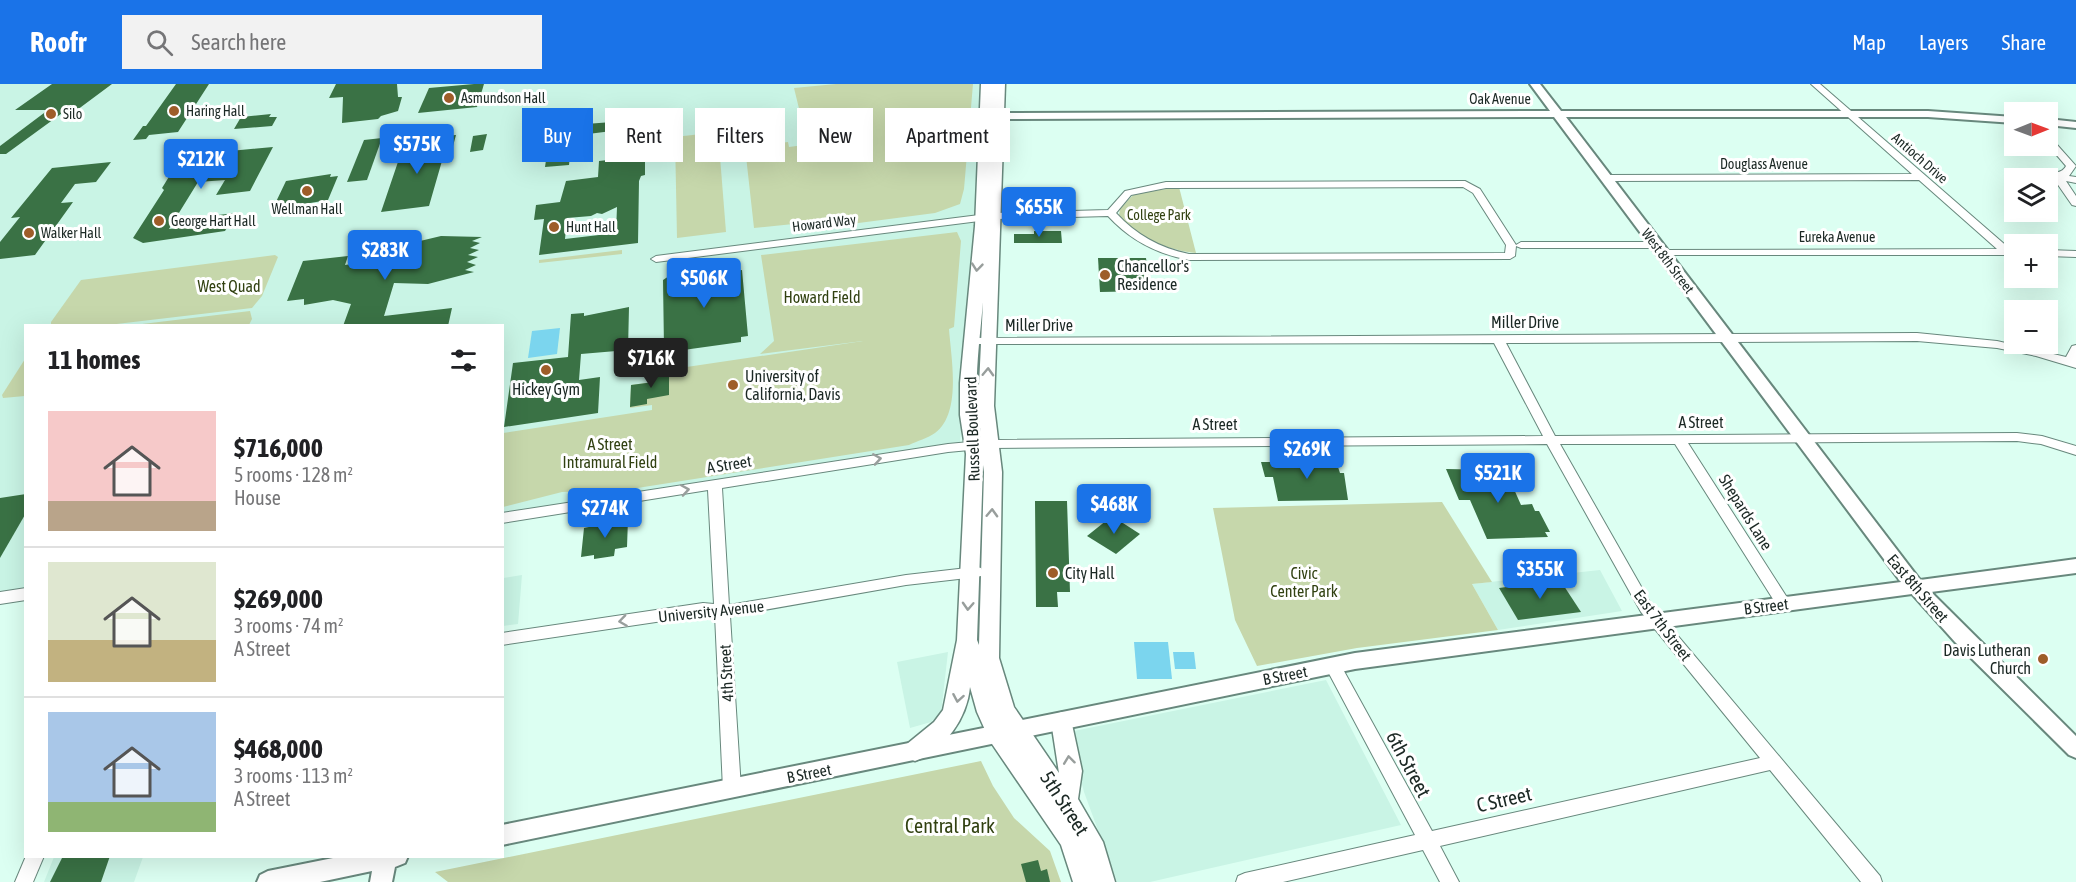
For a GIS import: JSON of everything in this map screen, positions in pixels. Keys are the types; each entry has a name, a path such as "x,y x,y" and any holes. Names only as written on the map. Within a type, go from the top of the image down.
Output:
{"main road":[{"name":"Russell Boulevard","path":"987,84 991,108"},
{"name":"Russell Boulevard","path":"994,108 999,84"},
{"name":"Russell Boulevard","path":"991,162 980,342 968,404 993,472 989,658 1003,708 1006,732"},
{"name":"Russell Boulevard","path":"982,445 970,572 967,640 988,712 1006,732"},
{"path":"915,751 944,728 955,712 962,653 967,640"},
{"path":"1062,721 1071,771 1066,799"},
{"name":"5th Street","path":"1006,732 1066,799 1090,842 1103,882"},
{"name":"5th Street","path":"1006,732 1076,850 1086,882"}],"street":[{"name":"West 8th Street","path":"1535,84 1800,438"},
{"name":"Antioch Drive","path":"1815,84 2004,246"},
{"name":"Oak Avenue","path":"1010,116 1849,113 1928,114 2004,119"},
{"path":"2058,123 2076,125"},
{"path":"2058,151 2071,166 2067,173 2058,177"},
{"name":"Douglass Avenue","path":"1606,178 1922,177"},
{"path":"2058,177 2076,180"},
{"path":"2058,177 2076,203"},
{"path":"989,217 1111,213 1128,193 1166,185 1465,184 1478,191 1511,245 1510,256 1189,257 1170,254 1146,243 1124,229 1111,213"},
{"name":"Howard Way","path":"656,259 989,217"},
{"name":"Eureka Avenue","path":"1521,245 1657,249 2004,252"},
{"path":"2058,253 2076,254"},
{"name":"Miller Drive","path":"980,342 1917,337 1956,339 2016,349 2072,363"},
{"name":"East 7th Street","path":"1498,339 1551,440 1656,621 1873,882"},
{"path":"2072,363 2076,349"},
{"name":"A Street","path":"504,518 982,445 2017,437 2042,440 2076,451"},
{"name":"East 8th Street","path":"1800,438 1914,586 1975,651 2076,749"},
{"name":"Shepards Lane","path":"1679,440 1783,603"},
{"name":"4th Street","path":"715,485 732,789"},
{"name":"B Street","path":"504,835 1333,666 1783,603 2076,566"},
{"name":"University Avenue","path":"504,639 703,609 736,611 906,580 970,572 990,572"},
{"path":"0,598 24,594"},
{"name":"6th Street","path":"1333,666 1450,882"},
{"name":"C Street","path":"1245,882 1774,762"},
{"path":"24,882 34,858"},
{"path":"268,882 384,858"},
{"path":"381,882 389,858"}],"shaded area":[{"name":"University of California, Davis","path":"0,84 984,84 982,108 885,108 885,162 979,162 960,444 504,517 504,324 24,324 24,588 0,592"},
{"path":"1600,570 1622,611 1498,630 1472,584"},
{"path":"522,575 518,624 504,626 504,578"},
{"path":"948,652 941,713 931,722 910,728 897,662"},
{"path":"1326,680 1401,825 1150,882 1117,882 1084,792 1069,732"},
{"path":"54,858 143,858 134,882 44,882"}],"green space":[{"path":"836,84 973,84 971,108 885,108 885,162 966,162 960,204 935,213 805,230 803,223 754,228 747,162 785,162 785,142 788,142 789,147 797,146 797,162 873,162 873,108 799,108 794,88"},
{"path":"695,135 695,162 720,162 726,232 677,238 675,162 683,162 683,136"},
{"name":"College Park","path":"1179,187 1196,253 1153,242 1133,230 1119,215 1120,209 1134,194"},
{"path":"957,232 961,241 954,327 949,329 953,369 952,399 943,424 935,433 909,445 631,489 562,492 504,507 504,433 652,410 652,405 630,408 631,385 653,382 653,372 863,341 760,354 774,341 761,255"},
{"path":"622,250 622,254 539,263 539,260"},
{"name":"West Quad","path":"275,255 278,257 262,296 252,308 116,324 51,324 81,280"},
{"path":"250,311 252,319 250,324 142,324"},
{"path":"24,361 24,396 3,398 2,395"},
{"name":"Civic Center Park","path":"1442,502 1492,582 1472,584 1498,630 1357,648 1257,666 1235,620 1213,508"},
{"name":"Central Park","path":"981,761 993,786 1014,818 1050,851 1061,882 448,882 435,872"}],"water":[{"path":"560,328 557,354 528,358 532,331"},
{"path":"1134,642 1168,642 1172,679 1137,679"},
{"path":"1173,652 1194,652 1196,669 1175,669"}],"building":[{"path":"52,84 112,84 77,110 65,111 6,154 0,154 0,146 48,110 15,110"},
{"path":"176,84 209,84 178,132 149,135 146,139 133,140 143,126 146,126"},
{"path":"336,84 397,84 398,97 402,97 398,111 378,119 342,123 343,97 329,98"},
{"name":"Asmundson Hall","path":"484,84 477,107 418,113 429,88"},
{"path":"271,114 269,117 277,117 272,126 234,129 241,117"},
{"path":"593,123 605,123 605,132 593,133"},
{"path":"487,134 483,150 470,152 473,136"},
{"path":"456,135 453,146 446,147 429,206 381,212 400,156 406,156 411,143"},
{"path":"382,138 367,180 347,182 364,140"},
{"path":"273,147 250,191 216,195 225,180 198,182 169,229 213,224 218,215 236,213 225,231 143,243 133,238 164,190 162,188 175,167 171,168 178,156"},
{"path":"599,161 645,162 645,175 641,176 639,181 638,243 539,255 544,219 534,220 536,205 560,202 566,181 598,177","holes":["617,207 616,233 565,239 567,218 602,214"]},
{"path":"111,162 96,182 75,184 61,203 73,202 35,255 0,259 0,242 20,217 11,218 52,168"},
{"path":"546,162 569,162 569,165 545,167"},
{"name":"Wellman Hall","path":"331,174 330,177 338,176 328,200 281,208 283,205 274,206 286,181"},
{"path":"1034,231 1061,231 1062,243 1014,243 1014,234 1034,234"},
{"path":"441,236 482,237 472,241 480,243 470,248 479,250 468,255 478,257 467,262 476,265 465,270 474,272 428,284 394,283 384,316 452,308 448,324 344,324 351,304 333,300 304,305 304,299 287,301 303,261 348,256 345,265 419,253 395,247"},
{"name":"Chancellor's Residence","path":"1098,258 1146,258 1151,291 1100,292"},
{"path":"693,269 708,269 708,272 724,269 724,272 742,270 748,336 741,337 741,342 669,352 669,347 664,348 663,280 672,274"},
{"name":"Hickey Gym","path":"629,307 628,350 581,354 579,380 600,377 598,413 504,427 513,363 568,357 571,314 584,313 584,316"},
{"path":"669,369 669,395 647,399 647,404 630,407 631,385 654,382 653,372"},
{"path":"1279,459 1336,461 1340,473 1344,473 1348,500 1278,501 1273,477 1265,477 1261,462 1280,462"},
{"path":"1446,469 1499,470 1502,476 1515,476 1521,487 1513,487 1521,505 1532,504 1535,511 1539,511 1550,532 1545,532 1548,537 1487,539 1470,500 1459,500"},
{"path":"24,494 24,516 0,558 0,498"},
{"name":"City Hall","path":"1035,501 1067,501 1070,592 1057,592 1058,607 1036,607"},
{"path":"1112,516 1140,534 1116,554 1087,536"},
{"path":"628,519 627,547 615,549 614,556 594,559 594,555 581,557 584,528"},
{"path":"1560,580 1581,612 1518,620 1499,588"},
{"path":"62,858 109,858 101,882 50,882"},
{"path":"1038,860 1041,871 1047,869 1050,882 1026,882 1021,864"}],"place":[{"name":"Asmundson Hall","path":"449,98"},
{"name":"Haring Hall","path":"174,111"},
{"name":"Silo","path":"51,114"},
{"name":"Wellman Hall","path":"307,191"},
{"name":"George Hart Hall","path":"159,221"},
{"name":"Hunt Hall","path":"554,227"},
{"name":"Walker Hall","path":"29,233"},
{"name":"Chancellor's Residence","path":"1105,275"},
{"name":"Hickey Gym","path":"546,370"},
{"name":"University of California, Davis","path":"733,385"},
{"name":"City Hall","path":"1053,573"},
{"name":"Davis Lutheran Church","path":"2043,659"}],"park label":[{"name":"Howard Field","path":"822,297"},
{"name":"A Street Intramural Field","path":"610,453"}]}
